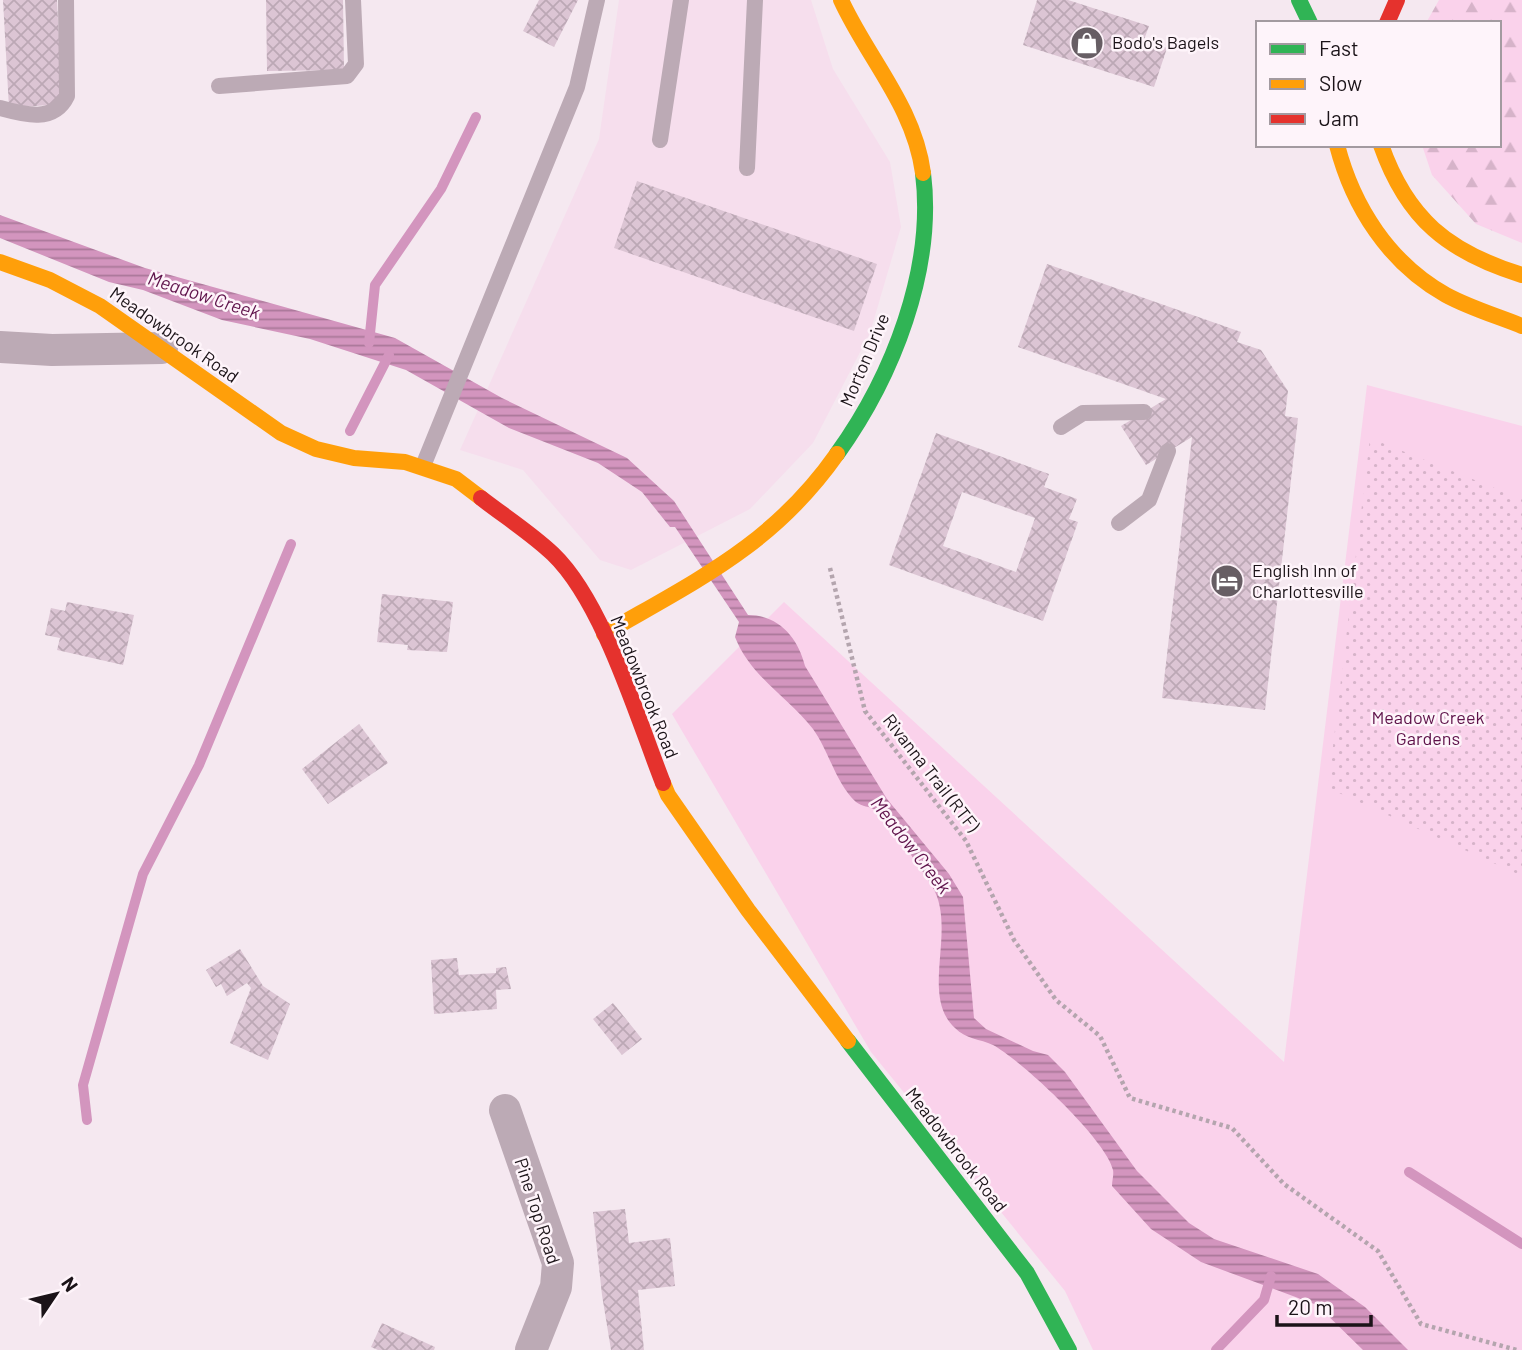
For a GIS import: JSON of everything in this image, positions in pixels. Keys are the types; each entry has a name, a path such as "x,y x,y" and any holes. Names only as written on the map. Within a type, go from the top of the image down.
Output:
{"main road":[{"name":"Morton Drive","path":"604,634 738,553 787,515 848,442 873,396 904,321 916,276 925,219 922,163 906,114 891,83 853,29 841,0"},
{"path":"1300,0 1309,21"},
{"path":"1388,21 1398,0"},
{"path":"1337,147 1341,166 1360,209 1410,270 1439,290 1522,326"},
{"path":"1382,147 1387,168 1404,198 1426,225 1456,250 1492,267 1522,275"},
{"name":"Meadowbrook Road","path":"0,261 50,281 100,306 281,433 304,444 354,458 423,466 467,485 553,554 583,590 604,634 668,795 748,910 1027,1273 1069,1350"}],"street":[{"path":"0,347 52,350 162,348"},
{"name":"Pine Top Road","path":"505,1110 558,1263 556,1287 531,1350"}],"lane":[{"path":"0,108 45,116 61,109 67,96 66,0"},
{"path":"219,86 347,76 356,64 353,0"},
{"path":"423,466 577,87 597,0"},
{"path":"660,140 681,0"},
{"path":"747,168 755,0"},
{"path":"1061,427 1083,413 1144,412"},
{"path":"1119,523 1149,500 1168,451"}],"path":[{"name":"Rivanna Trail (RTF)","path":"831,568 865,711 966,841 1014,940 1056,1000 1100,1036 1130,1098 1232,1128 1284,1184 1378,1251 1421,1324 1517,1350"}],"shaded area":[{"path":"619,0 811,0 833,69 890,162 901,227 870,333 813,443 750,509 631,570 600,560 523,470 460,450 599,139"}],"green space":[{"path":"1439,0 1522,0 1522,243 1476,224 1432,175 1423,147 1501,147 1501,21 1427,21"},
{"path":"1367,385 1522,426 1522,1350 1093,1350 1065,1291 871,1052 672,714 784,602 1284,1062"},
{"name":"Meadow Creek Gardens","path":"1370,438 1522,499 1522,876 1328,788"}],"water":[{"name":"Meadow Creek","path":"0,215 145,268 395,338 502,398 627,458 674,501 748,615 777,623 792,637 805,666 887,799 949,874 963,897 974,1018 986,1029 1033,1051 1048,1055 1065,1072 1137,1171 1189,1223 1214,1239 1318,1274 1365,1307 1408,1350 1363,1350 1317,1305 1201,1262 1151,1229 1112,1186 1113,1170 1107,1157 1080,1121 1042,1083 1006,1053 955,1028 945,1014 940,998 942,922 939,903 932,886 880,814 858,804 849,795 813,729 750,663 735,637 739,622 675,527 670,527 642,492 598,463 509,428 406,370 310,339 222,320 143,290 109,282 0,238"}],"building":[{"path":"3,0 57,0 62,104 9,108"},
{"path":"266,0 343,0 344,70 267,71"},
{"path":"539,0 578,0 554,47 523,31"},
{"name":"Bodo's Bagels","path":"1037,0 1068,0 1149,26 1144,40 1167,48 1154,87 1023,45"},
{"path":"637,181 877,264 854,331 614,248"},
{"name":"English Inn of Charlottesville","path":"1047,264 1241,332 1237,342 1261,350 1288,391 1285,416 1298,418 1265,710 1162,698 1192,437 1146,465 1121,426 1166,399 1018,347"},
{"path":"936,433 1049,474 1044,487 1077,499 1069,519 1078,522 1043,621 889,565","holes":["962,492 1035,518 1016,572 943,546"]},
{"path":"382,594 453,602 447,652 407,650 408,645 377,642"},
{"path":"67,602 134,615 123,665 57,650 60,638 45,635 51,608 65,611"},
{"path":"359,724 388,763 328,804 302,769"},
{"path":"240,949 263,986 290,1004 268,1060 230,1043 251,988 247,983 227,996 221,984 216,987 206,970"},
{"path":"457,958 459,975 496,973 496,968 506,967 511,989 496,990 497,1009 434,1014 431,960"},
{"path":"613,1003 642,1039 622,1055 593,1019"},
{"path":"625,1209 629,1243 670,1238 675,1286 638,1290 644,1350 611,1350 602,1295 593,1212"},
{"path":"382,1323 435,1347 434,1350 378,1350 371,1347"}],"waterway":[{"path":"369,343 375,285 441,189 476,117"},
{"path":"350,431 389,355"},
{"path":"87,1120 83,1085 143,874 199,765 291,544"},
{"path":"1409,1172 1522,1244"},
{"path":"1216,1350 1264,1300 1271,1276"}],"traffic: fast":[{"path":"1299,0 1309,21"},
{"path":"837,454 876,391 906,320 916,284 922,246 925,209 923,173"},
{"path":"848,1041 1027,1273 1069,1350"}],"traffic: slow":[{"path":"841,0 900,104 918,149 923,173"},
{"path":"1338,147 1363,211 1376,231 1407,267 1446,295 1522,326"},
{"path":"1382,147 1391,171 1404,193 1433,229 1472,255 1522,275"},
{"path":"0,262 50,280 100,306 281,433 316,449 354,458 405,462 456,479 481,498"},
{"path":"604,634 702,577 760,537 787,513 837,454"},
{"path":"663,783 668,795 748,910 848,1041"}],"traffic: jam":[{"path":"1388,21 1397,0"},
{"path":"481,498 553,554 588,601 617,662 663,783"}],"place":[{"name":"Bodo's Bagels","path":"1087,43"},
{"name":"English Inn of Charlottesville","path":"1227,581"}]}
